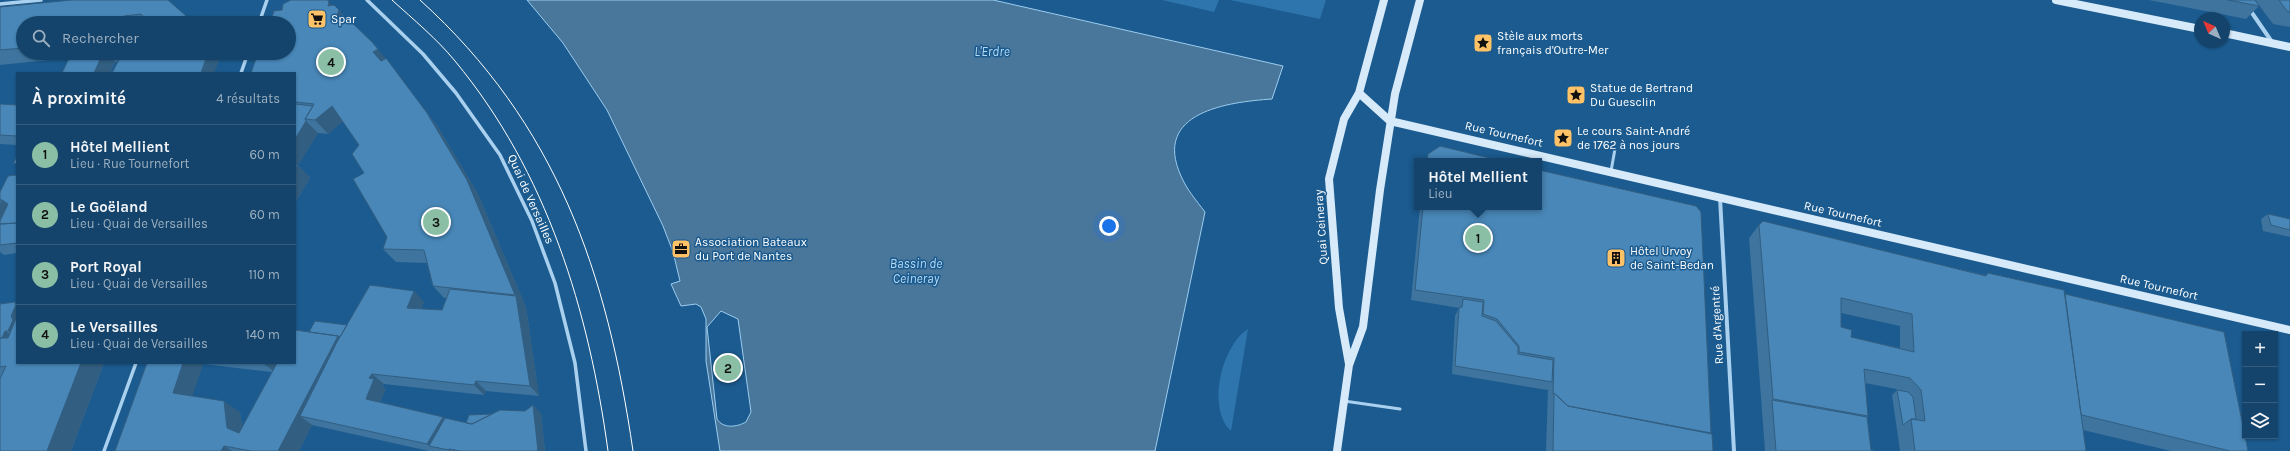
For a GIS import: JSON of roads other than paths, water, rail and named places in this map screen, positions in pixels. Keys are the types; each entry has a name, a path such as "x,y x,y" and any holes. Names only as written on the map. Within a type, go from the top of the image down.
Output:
{"main road":[{"name":"Quai Ceineray","path":"1349,364 1339,308 1330,179 1344,119 1359,93 1384,0"},
{"name":"Quai Ceineray","path":"1338,451 1349,364 1364,327 1390,121 1395,94 1420,0"},
{"path":"2056,0 2194,28"},
{"path":"2230,35 2290,47"},
{"path":"1359,93 1390,121"},
{"name":"Rue Tournefort","path":"1390,121 1612,171 2290,330"}],"street":[{"path":"0,4 41,0"},
{"path":"261,16 267,0"},
{"name":"Quai de Versailles","path":"367,0 423,54 456,93 500,155 532,221 555,283 574,363 586,451"},
{"path":"2247,6 2273,43"},
{"path":"241,72 246,60"},
{"name":"Rue d'Argentré","path":"1720,197 1734,451"},
{"path":"104,451 136,364"}],"lane":[{"path":"1612,171 1615,149"},
{"path":"1344,401 1400,409"}],"water":[{"name":"Bassin de Ceineray","path":"527,0 993,0 1283,66 1272,99 1235,103 1216,108 1199,115 1185,124 1177,137 1175,154 1181,176 1205,212 1155,451 720,451 706,361 706,319 701,307 696,304 681,306 671,284 680,281 673,252 663,226 607,110 563,43","holes":["721,311 738,319 751,412 746,422 739,425 726,426 717,419 707,327"]}],"tram line":[{"path":"392,0 441,45 455,61 487,104 515,149 539,196 559,245 575,295 589,347 600,399 608,451"},
{"path":"420,0 467,48 507,98 541,150 568,205 590,262 608,322 622,385 633,451"}],"place":[{"name":"Spar","path":"317,19"},
{"name":"Stèle aux morts français d'Outre-Mer","path":"1483,43"},
{"name":"Le Versailles","path":"331,62"},
{"name":"Statue de Bertrand Du Guesclin","path":"1576,95"},
{"name":"Le cours Saint-André de 1762 à nos jours","path":"1563,138"},
{"name":"Port Royal","path":"436,222"},
{"name":"Hôtel Mellient","path":"1478,238"},
{"name":"Association Bateaux du Port de Nantes","path":"681,249"},
{"name":"Hôtel Urvoy de Saint-Bedan","path":"1616,258"},
{"name":"Le Goëland","path":"728,368"}],"water label":[{"name":"L'Erdre","path":"992,51"}]}
